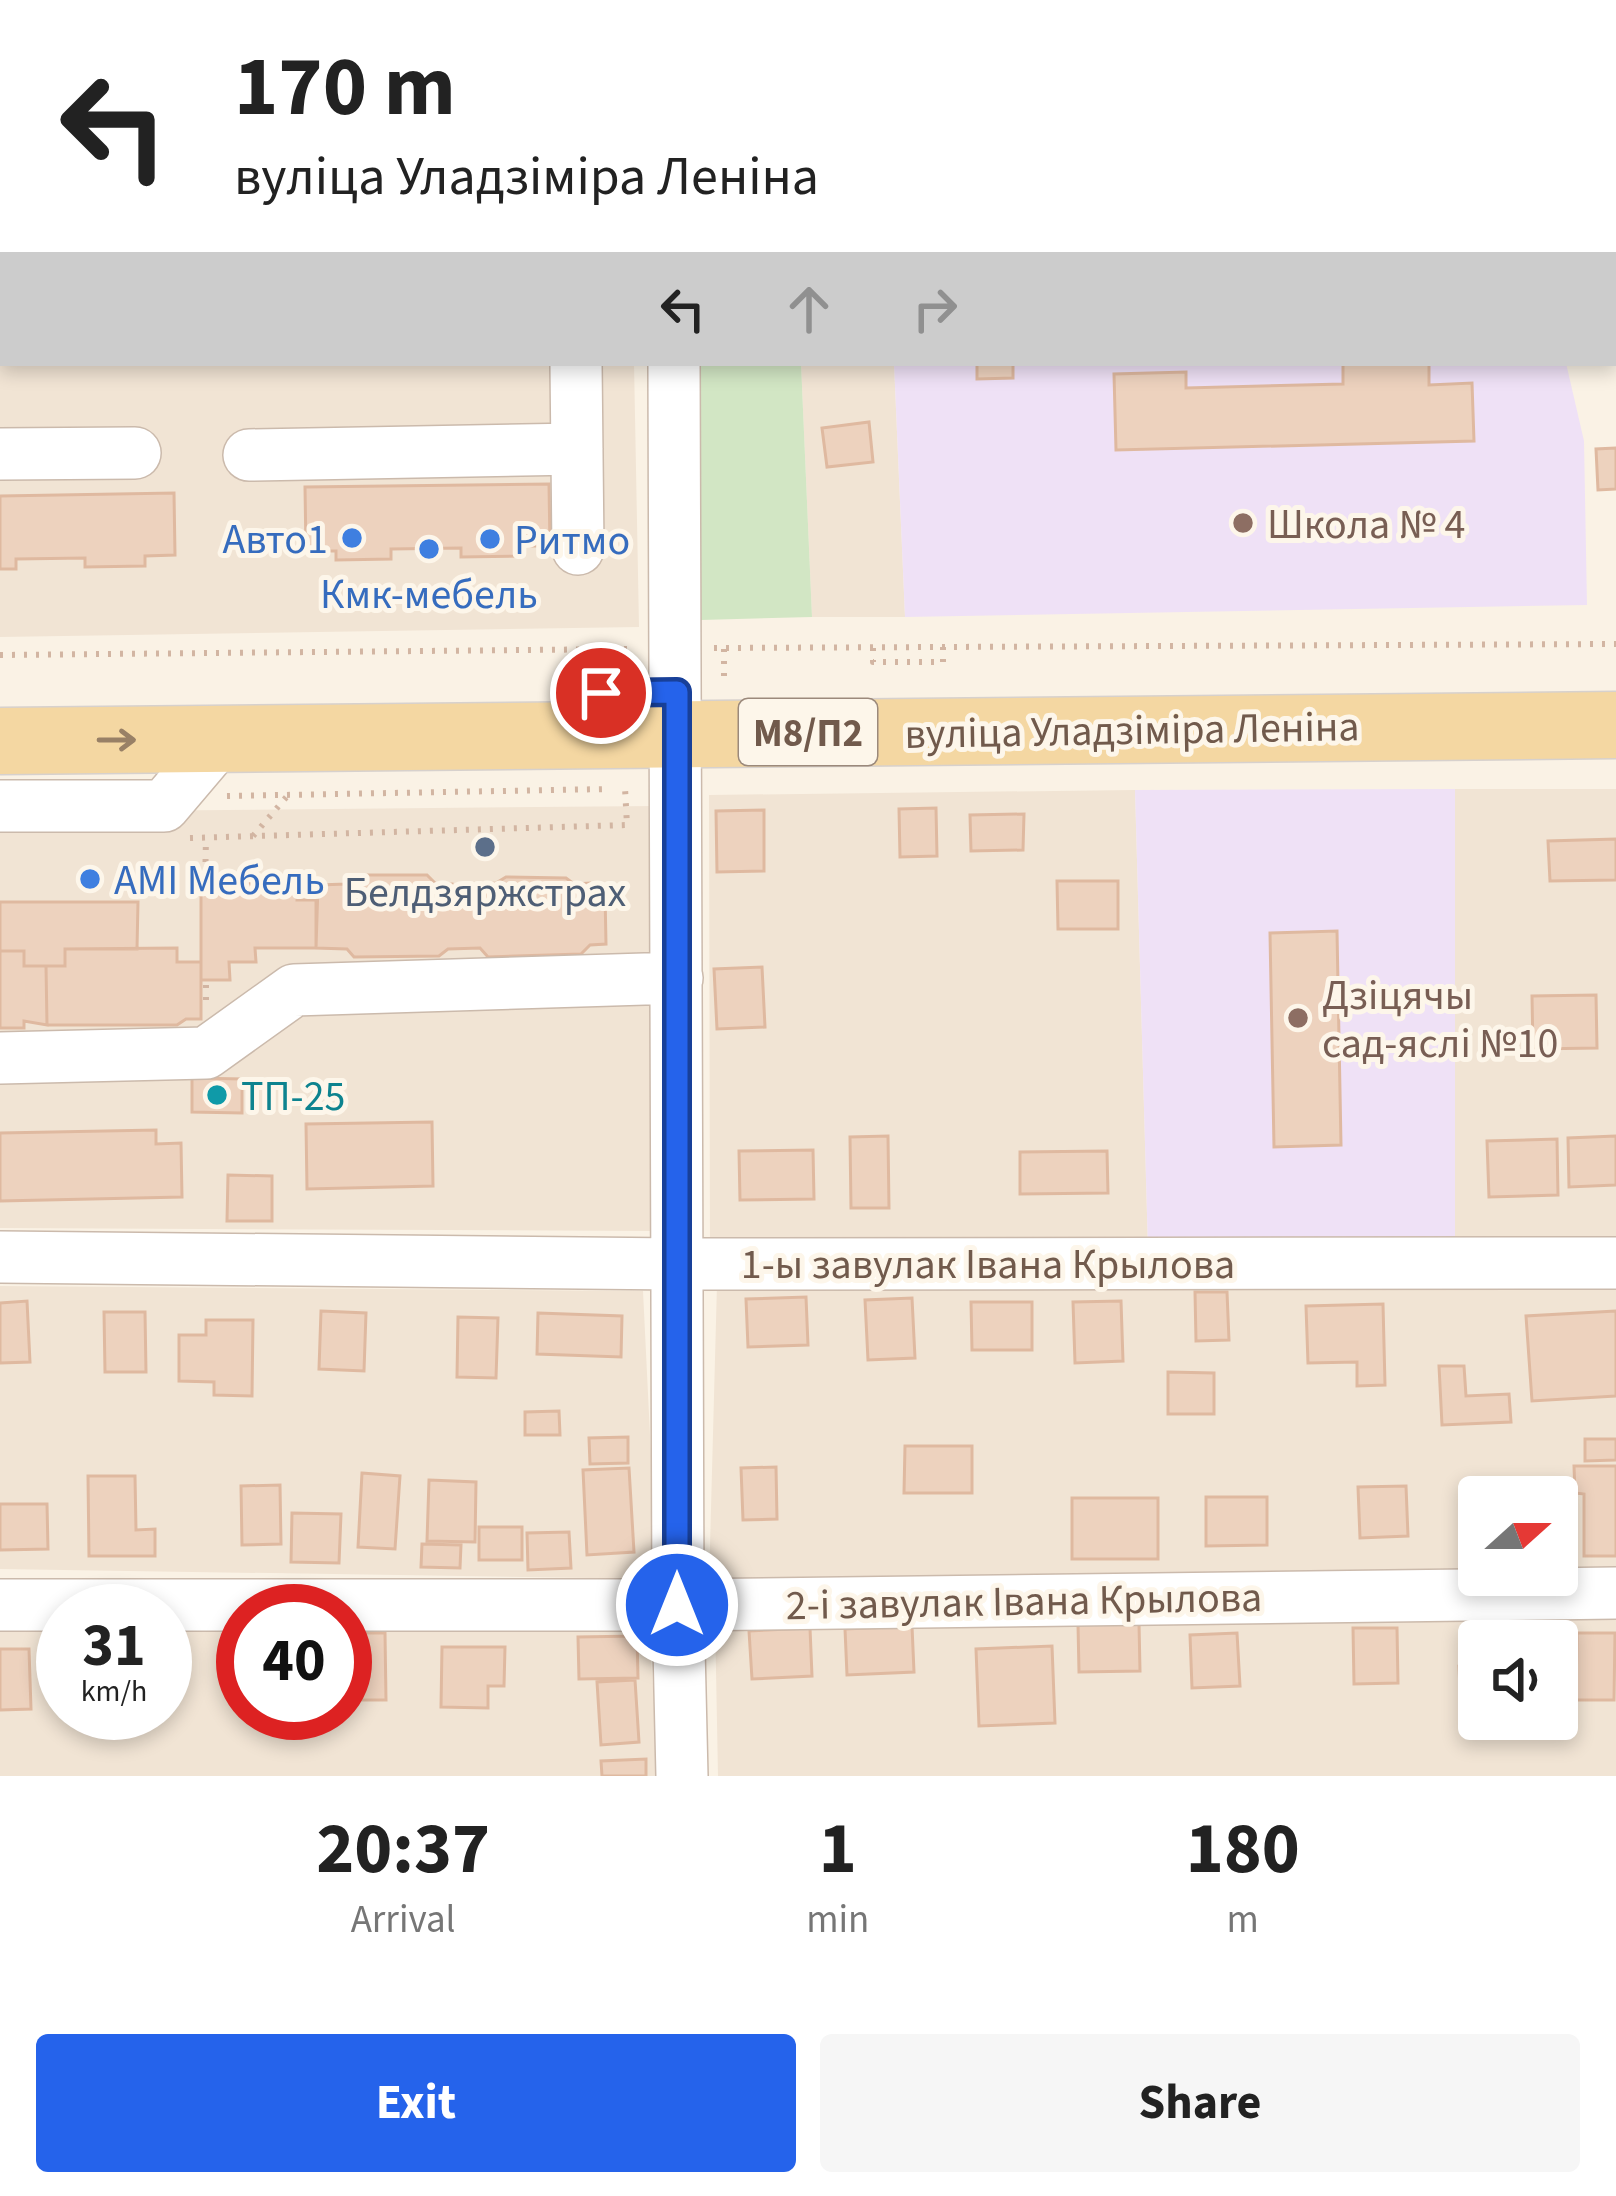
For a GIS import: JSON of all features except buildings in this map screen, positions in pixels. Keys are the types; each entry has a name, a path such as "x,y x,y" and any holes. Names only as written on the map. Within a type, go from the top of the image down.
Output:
{"main road":[{"name":"вуліца Уладзіміра Леніна","path":"0,741 219,768 693,700 910,661 1616,684"},
{"name":"вуліца Уладзіміра Леніна","path":"0,697 693,700 1616,725"}],"street":[{"path":"576,366 578,549"},
{"path":"674,366 693,700 677,978 677,1605 682,1776"},
{"path":"249,455 577,448"},
{"path":"0,454 135,453"},
{"path":"0,806 164,806 219,768"},
{"path":"0,1058 206,1053 294,990 677,978"},
{"name":"1-ы завулак Івана Крылова","path":"0,1258 678,1264 1616,1263"},
{"name":"2-і завулак Івана Крылова","path":"0,1605 677,1605 1616,1593"}],"path":[{"path":"693,700 724,648 910,661 1616,644"},
{"path":"0,656 629,649"},
{"path":"219,768 289,794 637,788"},
{"path":"172,838 626,825 625,788"},
{"path":"254,836 289,794"},
{"path":"206,838 206,886"}],"shaded area":[{"path":"0,366 634,366 639,627 0,637"},
{"path":"801,366 894,366 905,617 812,617"},
{"name":"Школа № 4","path":"894,366 1567,366 1584,441 1587,605 905,617"},
{"path":"1455,789 1616,789 1616,1246 1455,1247"},
{"name":"Дзіцячы сад-яслі №10","path":"1455,789 1455,1247 1148,1250 1135,790"},
{"path":"1135,790 1148,1250 710,1247 709,795"},
{"path":"656,806 654,1231 0,1228 0,812"},
{"path":"1616,1280 1616,1572 1578,1573 1578,1476 1458,1476 1458,1574 709,1584 717,1284"},
{"path":"0,1286 643,1291 657,1579 0,1569"},
{"path":"1616,1610 1616,1776 718,1776 715,1617"},
{"path":"648,1613 659,1776 0,1776 0,1620 36,1619 36,1740 192,1740 192,1618 216,1618 216,1740 372,1740 372,1617"}],"green space":[{"path":"694,366 801,366 812,617 701,620"}],"place":[{"name":"Школа № 4","path":"1243,523"},
{"name":"Авто1","path":"352,538"},
{"name":"Ритмо","path":"490,539"},
{"name":"Кмк-мебель","path":"429,549"},
{"name":"Белдзяржстрах","path":"485,847"},
{"name":"AMI Мебель","path":"90,879"},
{"name":"Дзіцячы сад-яслі №10","path":"1298,1018"},
{"name":"ТП-25","path":"217,1095"}],"route":[{"path":"601,693 677,692 677,1605"}]}
